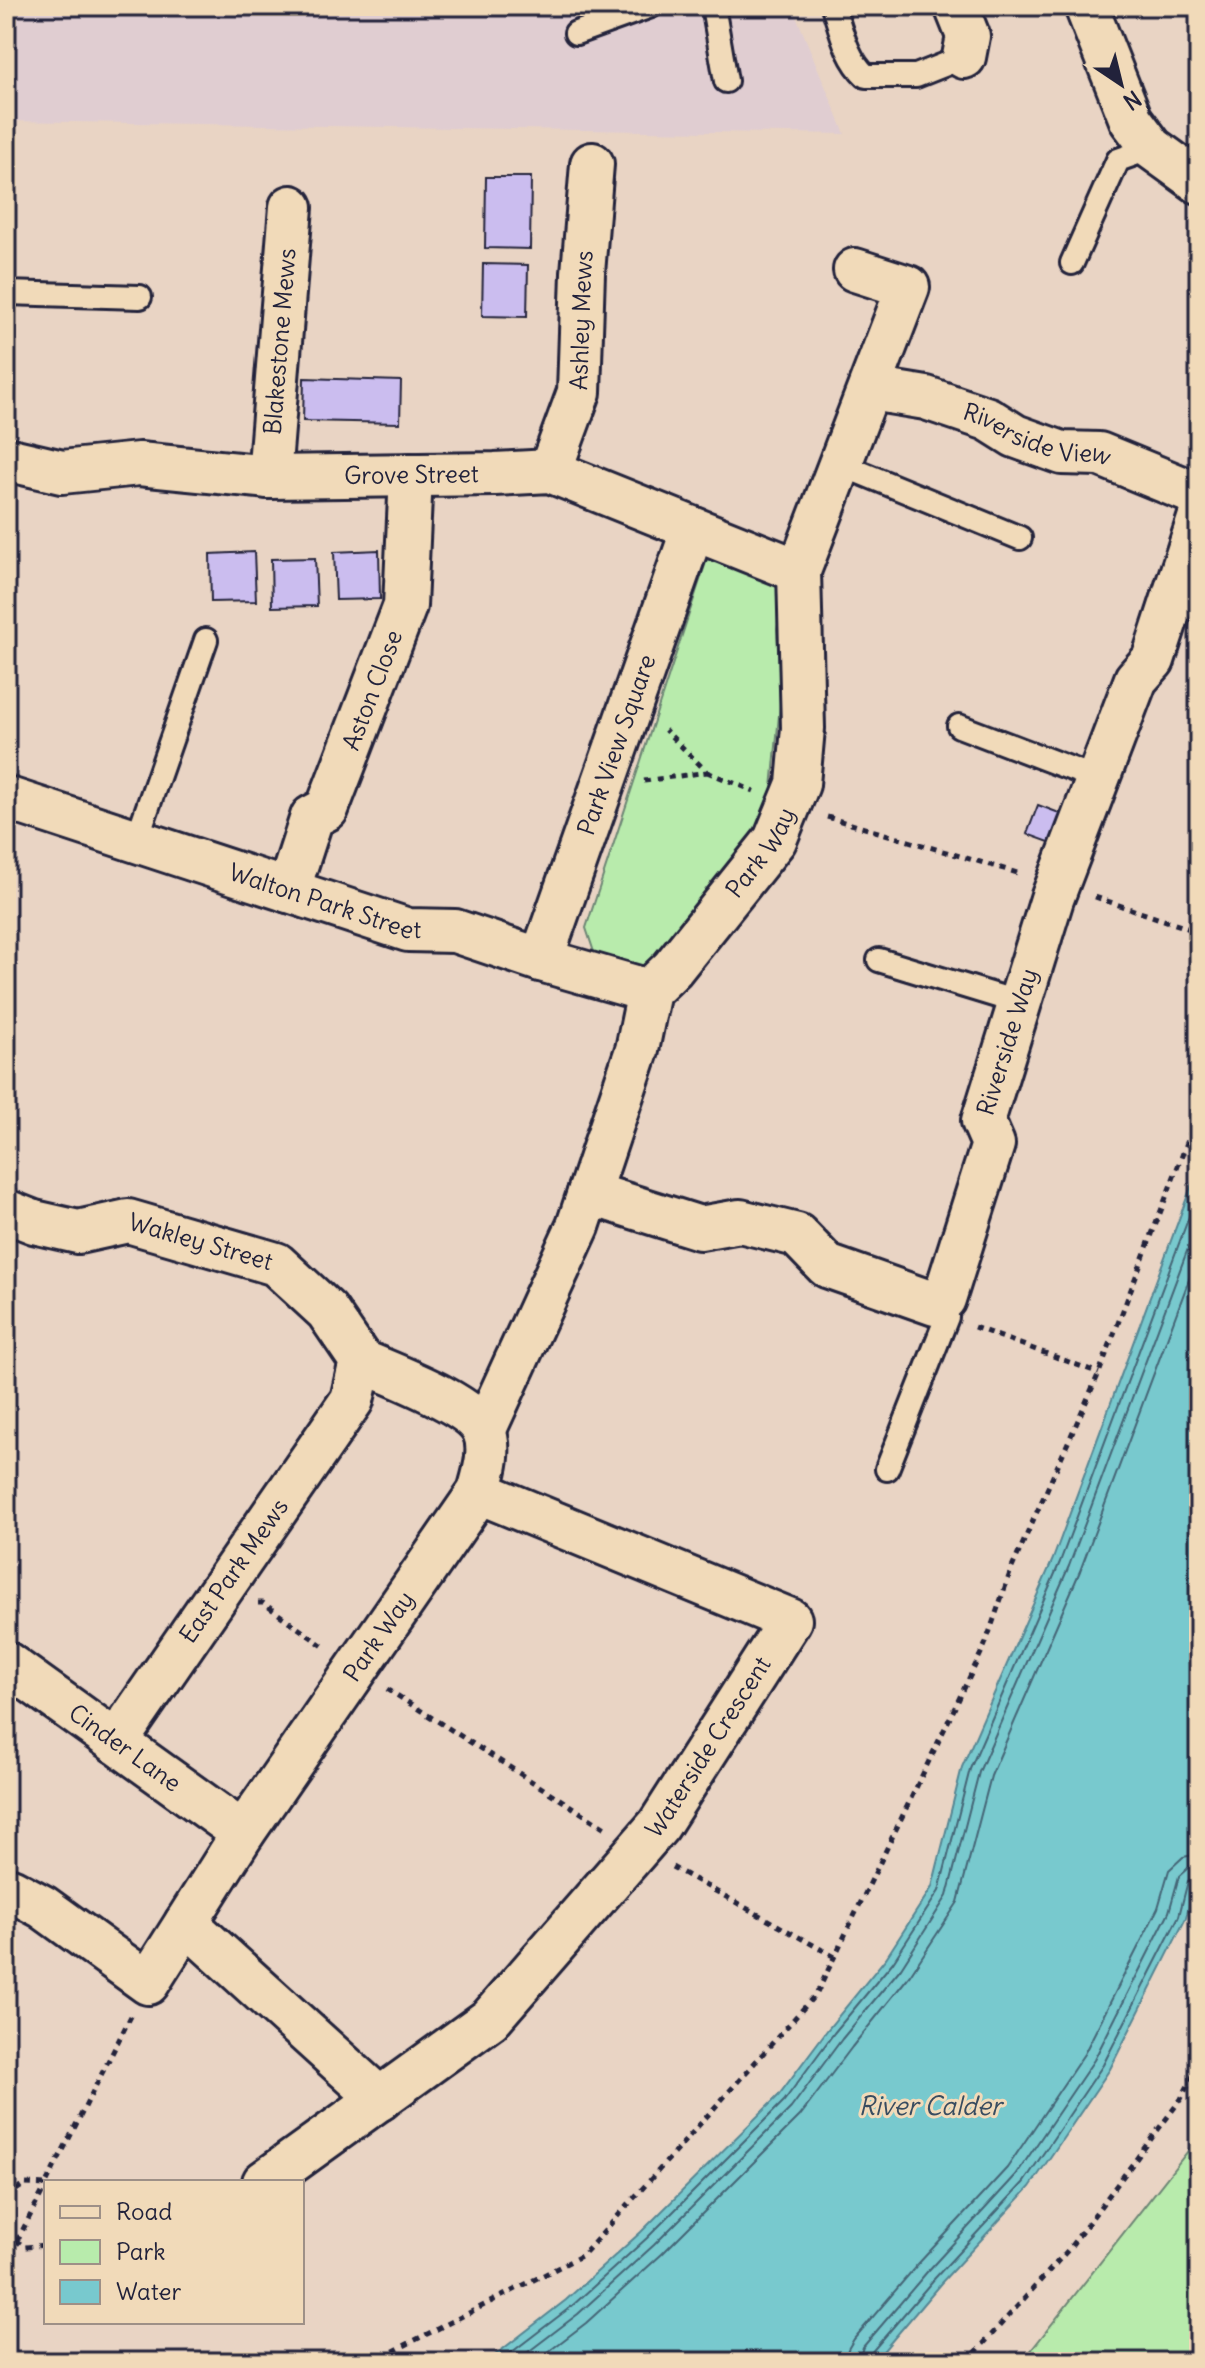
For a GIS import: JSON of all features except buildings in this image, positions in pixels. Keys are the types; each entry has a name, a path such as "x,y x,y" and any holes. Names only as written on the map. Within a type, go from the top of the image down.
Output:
{"street":[{"path":"956,6 968,36 964,57"},
{"path":"1086,6 1131,120 1152,148 1199,182"},
{"name":"Ashley Mews","path":"550,471 579,392 583,273 592,164"},
{"name":"Blakestone Mews","path":"269,477 291,207"},
{"name":"Park Way","path":"148,1983 243,1833 479,1492 487,1462 484,1431 578,1226 637,1050 649,991 672,969 775,840 798,784 803,728 799,571 908,287 855,270"},
{"name":"Riverside View","path":"871,389 926,398 988,419 1015,436 1062,453 1099,454 1199,495"},
{"name":"Grove Street","path":"6,459 62,472 139,464 269,477 550,471 799,571"},
{"name":"Aston Close","path":"288,891 312,817 327,809 405,606 411,475"},
{"name":"Riverside Way","path":"946,1308 993,1144 983,1121 1058,884 1136,679 1153,660 1199,519"},
{"name":"Park View Square","path":"541,960 693,529"},
{"name":"Walton Park Street","path":"6,798 408,930 455,931 649,991"},
{"path":"589,1193 700,1228 740,1221 797,1235 827,1266 946,1308"},
{"name":"Wakley Street","path":"6,1211 34,1222 78,1232 128,1221 276,1264 327,1311 357,1380"},
{"path":"357,1380 459,1405 484,1431"},
{"name":"East Park Mews","path":"116,1742 209,1607 357,1380"},
{"name":"Waterside Crescent","path":"267,2180 490,2019 659,1825 790,1620 479,1492"},
{"name":"Cinder Lane","path":"6,1663 243,1833"},
{"path":"6,1893 11,1890 43,1907 148,1983"},
{"path":"186,1923 380,2099"}],"lane":[{"path":"576,33 651,6"},
{"path":"713,6 726,81"},
{"path":"833,6 850,54 857,68 866,76 916,76 964,57"},
{"path":"1072,263 1118,160 1152,148"},
{"path":"6,293 140,297"},
{"path":"842,465 1020,538"},
{"path":"136,841 206,640"},
{"path":"959,726 1098,779"},
{"path":"879,960 1020,1003"},
{"path":"887,1469 946,1308"}],"path":[{"path":"633,698 707,772 789,805 1058,884 1199,932"},
{"path":"606,777 631,783 707,772"},
{"path":"372,2362 583,2255 817,1993 985,1645 1011,1570 1099,1373 1199,1111"},
{"path":"946,1308 1099,1373"},
{"path":"209,1607 263,1603 356,1669 637,1849 835,1957"},
{"path":"48,2180 148,1983"},
{"path":"967,2362 1068,2250 1181,2099 1199,2064"},
{"path":"6,2197 25,2184 44,2184"},
{"path":"6,2262 44,2188"},
{"path":"6,2233 16,2243 35,2248 44,2246"}],"shaded area":[{"path":"6,6 792,6 845,134 6,121"}],"green space":[{"path":"707,559 771,577 781,585 782,606 777,629 781,694 770,809 727,871 644,974 594,952 586,928"},
{"path":"1199,2137 1199,2362 1022,2362"}],"water":[{"name":"River Calder","path":"1199,1165 1199,1870 1186,1918 1110,2069 1030,2187 941,2283 874,2362 486,2362 566,2300 641,2232 778,2096 886,1958 932,1887 962,1767 1053,1559"}]}
